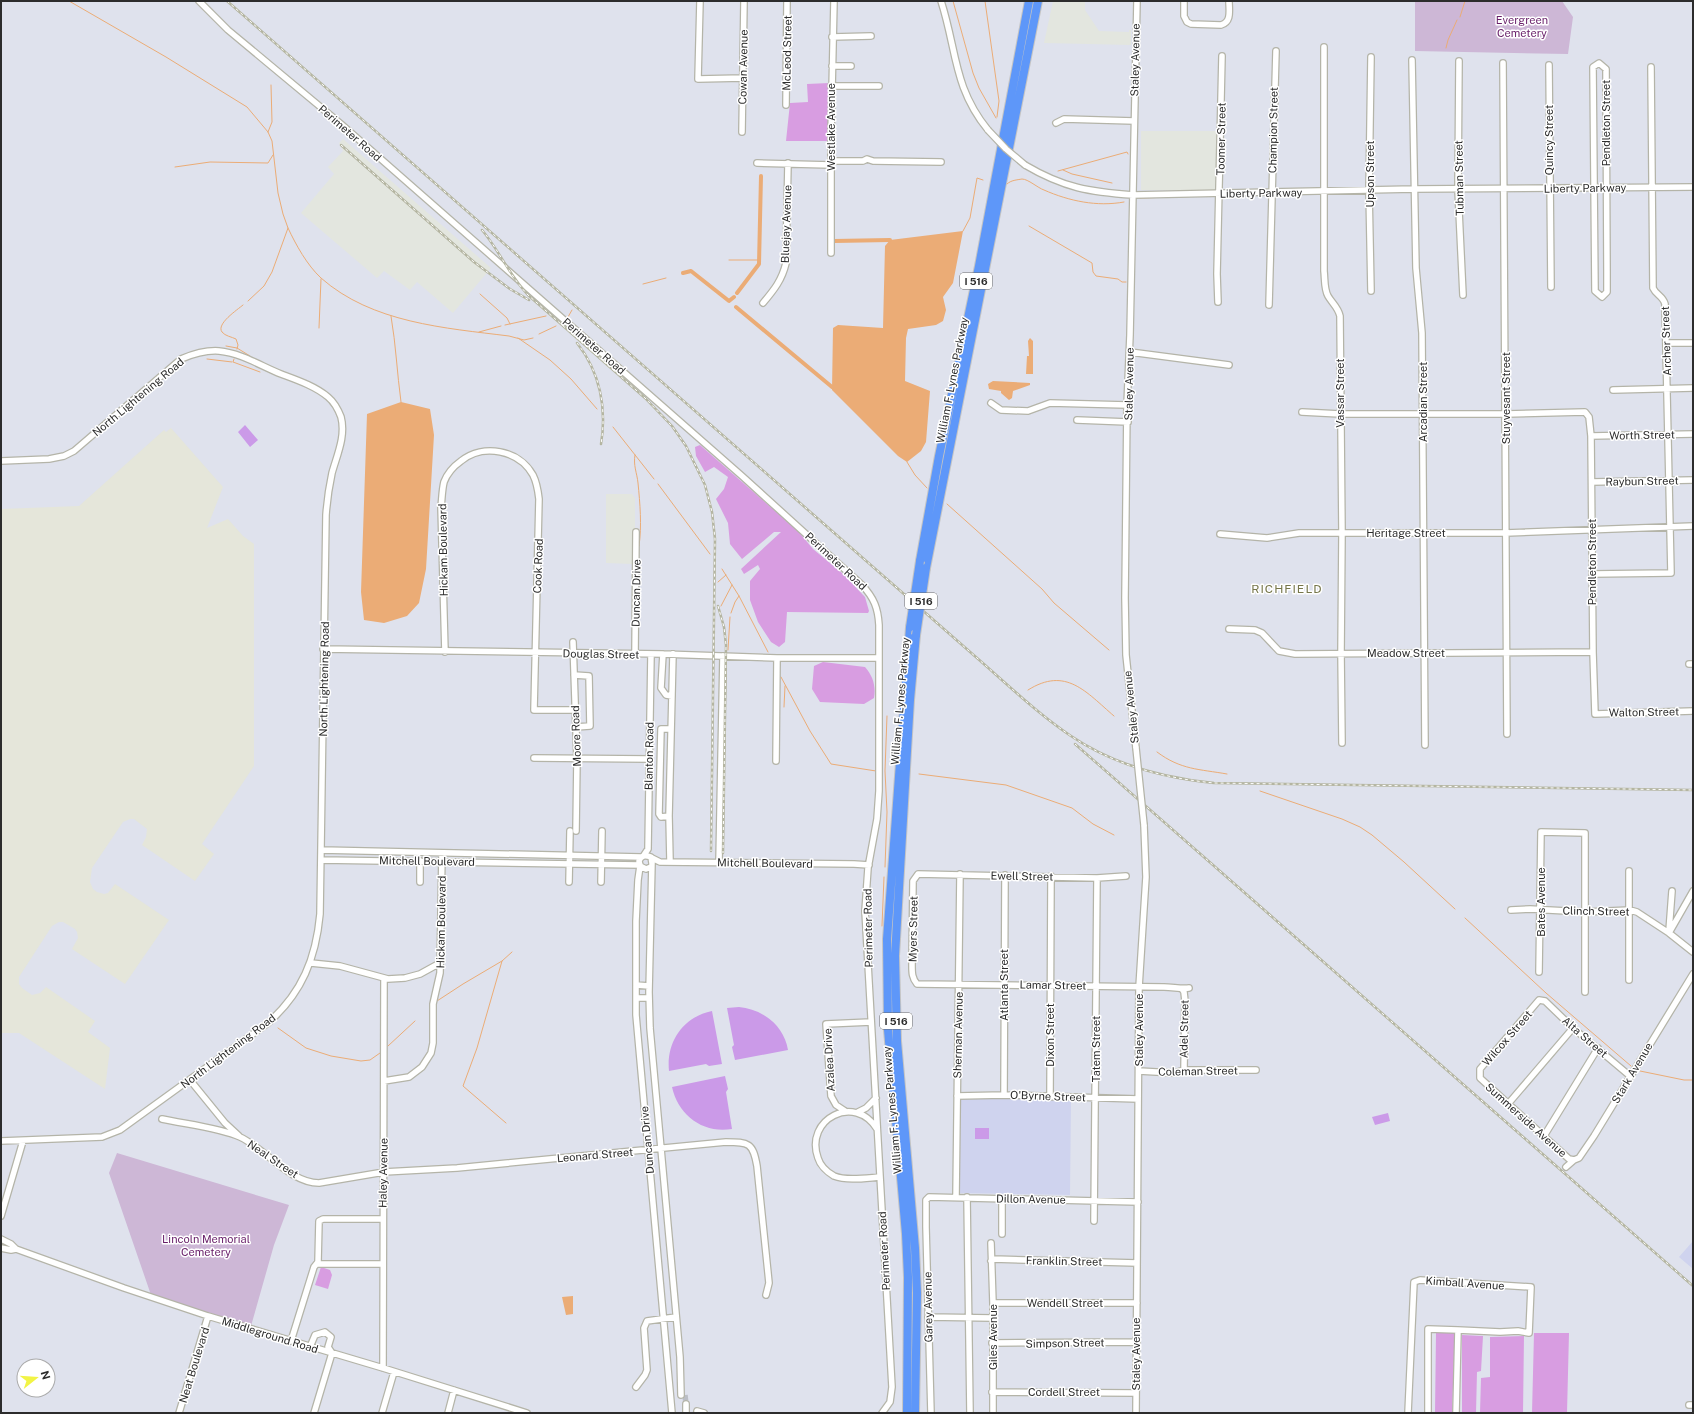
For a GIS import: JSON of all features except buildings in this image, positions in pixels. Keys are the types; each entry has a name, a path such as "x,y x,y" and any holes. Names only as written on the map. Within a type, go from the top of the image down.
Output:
{"highway":[{"name":"William F. Lynes Parkway","path":"907,1413 908,1277 906,1234 888,1030 886,946 910,627 939,456 979,266 1029,1"},
{"name":"William F. Lynes Parkway","path":"915,1413 917,1293 915,1248 897,1041 895,956 909,714 916,635 926,568 1038,1"},
{"path":"1025,66 1043,1"}],"street":[{"name":"Perimeter Road","path":"198,1 228,30 341,124 732,467 862,586 874,599 877,609 879,658 879,791 877,820 869,865 865,911 892,1387 890,1402 882,1413"},
{"path":"700,1 698,79 743,78"},
{"name":"Cowan Avenue","path":"742,132 744,1"},
{"name":"McLeod Street","path":"786,106 787,1"},
{"name":"Westlake Avenue","path":"831,253 832,37 834,1"},
{"name":"Liberty Parkway","path":"941,1 956,67 964,91 976,114 988,130 1006,149 1025,165 1047,177 1069,186 1097,192 1133,195 1414,189 1606,189 1693,187"},
{"name":"Staley Avenue","path":"1136,1413 1139,987 1146,877 1144,826 1126,654 1125,598 1127,405 1130,352 1137,1"},
{"path":"1184,1 1184,16 1187,22 1191,24 1221,25 1228,20 1229,1"},
{"path":"832,37 870,36"},
{"name":"Vassar Street","path":"1324,47 1324,270 1326,291 1338,309 1340,316 1342,534 1340,653 1342,743"},
{"name":"Champion Street","path":"1269,305 1276,51"},
{"name":"Toomer Street","path":"1218,302 1217,270 1220,194 1222,56"},
{"name":"Upson Street","path":"1371,57 1369,191 1371,291"},
{"name":"Arcadian Street","path":"1412,60 1417,286 1422,318 1424,745"},
{"name":"Tubman Street","path":"1459,62 1458,190 1463,295"},
{"name":"Stuyvesant Street","path":"1503,63 1507,734"},
{"name":"Pendleton Street","path":"1599,63 1606,69 1607,292 1602,297 1595,291 1594,189 1593,67 1599,63"},
{"name":"Quincy Street","path":"1549,65 1551,287"},
{"path":"832,66 851,66"},
{"name":"Archer Street","path":"1592,574 1671,573 1665,304 1663,297 1654,291 1653,288 1651,67"},
{"path":"832,86 879,86"},
{"path":"1056,122 1064,119 1134,120"},
{"path":"757,163 831,163 867,160 941,162"},
{"name":"Bluejay Avenue","path":"763,303 779,284 786,263 788,164"},
{"path":"1666,343 1693,343"},
{"name":"North Lightening Road","path":"1,461 49,459 64,456 74,451 181,359 192,354 208,351 219,351 244,357 300,381 326,395 334,402 340,416 342,428 340,448 332,472 327,500 321,860 318,934 311,963 305,978 276,1016 132,1123 112,1134 98,1137 1,1141"},
{"path":"1130,352 1229,365"},
{"path":"1613,390 1693,388"},
{"path":"991,403 1001,410 1028,411 1050,403 1127,405"},
{"path":"1302,412 1340,414 1506,414"},
{"name":"Pendleton Street","path":"1506,414 1585,412 1589,417 1592,482 1592,652 1595,714"},
{"path":"1077,420 1128,422"},
{"name":"Worth Street","path":"1591,436 1693,434"},
{"name":"Hickam Boulevard","path":"445,652 441,507 444,483 451,470 463,459 475,453 488,451"},
{"name":"Cook Road","path":"488,451 506,454 519,460 531,472 538,488 534,710 575,710"},
{"name":"Raybun Street","path":"1592,482 1693,480"},
{"name":"Heritage Street","path":"1220,534 1267,538 1299,533 1506,533 1693,526"},
{"name":"Duncan Drive","path":"635,654 636,532"},
{"name":"Meadow Street","path":"1229,630 1255,630 1262,633 1279,651 1295,654 1592,652"},
{"name":"Moore Road","path":"569,882 577,759 573,642"},
{"name":"Douglas Street","path":"324,649 445,652 673,654 777,658 879,658"},
{"name":"Blanton Road","path":"643,856 648,849 651,654"},
{"path":"663,654 661,688 666,695 672,696"},
{"path":"670,861 669,816 673,654"},
{"path":"719,862 723,656"},
{"path":"776,761 777,658"},
{"path":"574,676 589,676 590,726 576,727"},
{"name":"Walton Street","path":"1595,714 1693,711"},
{"path":"669,816 661,817 659,814 661,729 672,728"},
{"path":"534,758 649,759"},
{"path":"601,882 602,832"},
{"name":"Bates Avenue","path":"1539,972 1541,832 1585,833 1585,912"},
{"path":"648,849 652,858 651,866 646,869 640,866 639,861 643,856 652,858 660,862"},
{"name":"Mitchell Boulevard","path":"321,850 643,856"},
{"path":"358,851 358,860"},
{"name":"Hickam Boulevard","path":"384,1081 409,1076 422,1067 431,1053 433,1043 433,1004 440,973 442,852"},
{"path":"533,854 533,863"},
{"name":"Mitchell Boulevard","path":"321,860 602,864 640,866"},
{"name":"Mitchell Boulevard","path":"651,866 660,862 670,861 869,865"},
{"path":"420,862 420,882"},
{"path":"631,865 636,871 638,877"},
{"name":"Duncan Drive","path":"640,866 638,877 636,1015 672,1413"},
{"name":"Duncan Drive","path":"651,866 649,998 653,1073 683,1395"},
{"path":"1629,871 1629,980"},
{"name":"Ewell Street","path":"918,874 1096,878 1126,876"},
{"name":"Myers Street","path":"917,984 912,977 912,965 913,881 918,874"},
{"name":"Sherman Avenue","path":"956,1197 960,874"},
{"name":"Atlanta Street","path":"1004,1095 1005,875"},
{"name":"Dixon Street","path":"1050,1097 1049,985 1051,876"},
{"name":"Tatem Street","path":"1094,1221 1096,1097 1096,878"},
{"path":"1669,933 1672,891"},
{"path":"1669,933 1693,891"},
{"name":"Clinch Street","path":"1511,910 1585,912 1630,910 1637,912 1669,933 1693,952"},
{"path":"1585,912 1585,992"},
{"path":"311,963 340,966 384,978 405,978 420,974 440,963"},
{"name":"Stark Avenue","path":"1566,1167 1574,1160 1579,1158 1693,974"},
{"name":"Haley Avenue","path":"383,1368 384,978"},
{"name":"Lamar Street","path":"917,984 1189,988"},
{"path":"636,985 649,986"},
{"name":"Adel Street","path":"1182,989 1184,992 1185,1001 1184,1070"},
{"path":"636,998 649,998"},
{"name":"Alta Street","path":"1539,1000 1545,1001 1573,1028 1630,1076"},
{"name":"Wilcox Street","path":"1480,1078 1480,1069 1539,1000"},
{"name":"Azalea Drive","path":"845,1111 836,1105 831,1096 826,1024 871,1022"},
{"path":"1508,1104 1573,1028"},
{"path":"1544,1136 1598,1048"},
{"name":"Coleman Street","path":"1139,1071 1174,1073 1184,1070 1256,1070"},
{"name":"Summerside Avenue","path":"1480,1078 1569,1158 1574,1160"},
{"path":"190,1080 225,1123 241,1137"},
{"name":"O'Byrne Street","path":"957,1096 1004,1095 1138,1099"},
{"path":"858,1112 872,1104 876,1097"},
{"path":"877,1130 872,1122 858,1112 845,1111 824,1122 817,1134 815,1143 819,1161 828,1172 835,1176 852,1178 880,1177"},
{"name":"Neal Street","path":"162,1119 241,1137 283,1167 311,1183 324,1183 384,1172"},
{"path":"1,1216 24,1141"},
{"name":"Leonard Street","path":"384,1172 457,1168 726,1142 742,1142 750,1146 755,1154 757,1166 768,1273 766,1295"},
{"name":"Dillon Avenue","path":"926,1200 929,1197 967,1197 1138,1202"},
{"path":"967,1197 970,1413"},
{"path":"1002,1198 1002,1234"},
{"name":"Garey Avenue","path":"926,1200 931,1413"},
{"path":"291,1341 314,1267 318,1262 318,1224 321,1220 383,1219"},
{"name":"Middleground Road","path":"1,1239 11,1244 16,1249 124,1288 208,1316 454,1390 513,1411 527,1413"},
{"name":"Giles Avenue","path":"991,1243 993,1303 993,1413"},
{"name":"Middleground Road","path":"1,1248 11,1250 16,1249"},
{"name":"Franklin Street","path":"991,1261 993,1259 1137,1262"},
{"path":"317,1264 383,1264"},
{"name":"Kimball Avenue","path":"1408,1413 1413,1284 1416,1281 1530,1287 1529,1333 1458,1330"},
{"name":"Wendell Street","path":"993,1303 1136,1303"},
{"name":"Neat Boulevard","path":"179,1413 208,1316"},
{"path":"636,1387 647,1370 644,1328 647,1321 676,1317"},
{"path":"928,1317 992,1318"},
{"path":"1428,1413 1428,1329 1458,1330 1456,1413"},
{"path":"310,1347 316,1335 325,1332 331,1337 328,1347 332,1353 314,1413"},
{"name":"Simpson Street","path":"992,1343 1137,1342"},
{"path":"382,1413 394,1372"},
{"path":"448,1413 454,1390"},
{"name":"Cordell Street","path":"992,1392 1136,1393"},
{"path":"683,1413 684,1404 686,1413"},
{"path":"697,1411 704,1413"}],"shaded area":[{"path":"1053,1 1085,1 1085,10 1099,31 1129,32 1129,30 1131,30 1131,45 1044,43"},
{"path":"829,83 828,141 786,141 790,103 808,102 807,84"},
{"path":"1141,131 1218,131 1217,190 1141,190"},
{"path":"343,139 491,268 453,313 417,282 410,290 384,271 377,278 301,213 334,174 328,167 343,151 339,143"},
{"path":"963,231 953,283 943,297 946,310 943,321 936,325 908,329 906,338 905,381 930,391 926,442 921,451 907,462 898,456 832,390 833,328 838,325 883,328 885,246 890,240"},
{"path":"1030,338 1033,341 1033,374 1026,374 1027,356 1029,356 1028,341"},
{"path":"993,381 1030,383 1030,385 1013,391 1012,398 1009,400 1001,393 1001,391 989,389 988,384"},
{"path":"401,402 430,409 434,435 426,569 419,603 407,616 384,623 364,620 361,592 367,414"},
{"path":"245,425 258,440 250,447 238,432"},
{"path":"171,428 223,487 207,528 228,519 243,536 254,544 254,766 202,844 214,854 195,881 142,845 146,837 147,829 134,819 123,822 92,868 90,882 93,889 97,892 104,894 108,893 115,884 169,920 125,984 72,949 78,938 77,932 75,929 63,922 59,922 52,926 19,977 19,984 32,995 40,993 46,987 95,1021 88,1032 110,1048 105,1089 19,1033 1,1033 1,509 79,506 164,430 166,432"},
{"path":"700,445 798,531 813,549 842,573 865,597 869,611 868,613 787,612 785,642 779,647 771,642 758,622 750,600 750,581 760,569 758,565 744,574 741,569 781,532 774,532 742,559 730,544 728,523 716,499 724,489 728,477 714,467 705,472 696,456 695,447"},
{"path":"606,494 632,494 635,498 635,547 632,564 606,563"},
{"path":"823,662 865,667 873,681 875,689 874,698 864,704 820,702 812,689 814,666"},
{"path":"739,1007 756,1011 771,1020 782,1033 788,1050 735,1060 732,1047 734,1045 727,1008"},
{"path":"712,1011 722,1064 709,1066 706,1064 669,1071 670,1050 678,1032 693,1019"},
{"path":"725,1076 728,1089 726,1092 732,1129 721,1130 711,1128 693,1120 686,1114 675,1097 672,1087"},
{"path":"960,1098 1071,1100 1070,1195 959,1193"},
{"path":"1388,1113 1390,1121 1375,1125 1372,1117"},
{"path":"975,1128 989,1128 989,1139 975,1139"},
{"path":"1693,1241 1693,1269 1679,1257"},
{"path":"321,1267 330,1270 332,1275 328,1289 315,1285"},
{"path":"573,1296 573,1314 566,1315 562,1297"},
{"path":"1436,1333 1455,1333 1452,1413 1435,1413"},
{"path":"1534,1333 1569,1333 1567,1413 1532,1413"},
{"path":"1462,1335 1483,1336 1481,1371 1477,1372 1476,1413 1462,1413"},
{"path":"1524,1336 1523,1413 1480,1413 1481,1378 1490,1377 1490,1337"}],"green space":[{"name":"Evergreen Cemetery","path":"1415,1 1562,1 1573,17 1568,54 1415,51"},
{"name":"Lincoln Memorial Cemetery","path":"117,1153 289,1205 274,1245 251,1326 151,1295 109,1173"}],"waterway":[{"path":"69,1 166,57 247,107 268,132 272,141 278,193 288,228 272,272 264,286 248,301"},
{"path":"953,1 973,73 979,88 996,118"},
{"path":"985,1 999,101 997,117"},
{"path":"1460,17 1465,1"},
{"path":"1446,48 1457,20"},
{"path":"268,132 272,122 271,85"},
{"path":"1058,171 1127,152 1128,154"},
{"path":"175,167 210,162 268,163 273,155"},
{"path":"1063,170 1072,174 1112,183"},
{"path":"737,293 759,264 761,176"},
{"path":"963,231 970,218 977,178 983,180"},
{"path":"1007,184 1012,181 1022,179 1027,180 1044,190 1073,200 1104,204 1124,202"},
{"path":"1140,198 1206,196"},
{"path":"1029,226 1092,263 1093,272 1096,276 1118,279 1122,282 1126,282"},
{"path":"288,228 302,254 316,273 341,293 363,305 386,314 435,326 509,336 524,340 533,338"},
{"path":"834,241 890,240"},
{"path":"729,260 759,260"},
{"path":"683,273 691,271 729,301 734,297"},
{"path":"643,284 666,278"},
{"path":"319,328 321,279"},
{"path":"480,294 507,318 510,324"},
{"path":"237,349 238,345 236,339 225,334 221,329 224,321 243,305"},
{"path":"736,307 832,387"},
{"path":"568,317 572,310"},
{"path":"391,316 401,402"},
{"path":"505,325 546,316"},
{"path":"479,332 501,326"},
{"path":"539,334 556,326"},
{"path":"518,338 550,360 571,379 597,409"},
{"path":"226,346 237,348 250,356"},
{"path":"207,359 232,362"},
{"path":"234,359 233,362 260,372"},
{"path":"613,427 654,479"},
{"path":"635,455 634,462 638,483 640,514 639,546"},
{"path":"907,462 915,475 927,488"},
{"path":"658,484 710,554"},
{"path":"947,504 1042,589 1054,603 1109,650"},
{"path":"722,569 739,596 768,652"},
{"path":"718,582 726,575"},
{"path":"721,606 732,585"},
{"path":"731,613 739,596"},
{"path":"728,650 730,617"},
{"path":"781,677 810,731 831,764 876,771"},
{"path":"1028,690 1041,683 1065,681 1085,691 1114,716"},
{"path":"784,707 785,686"},
{"path":"885,867 887,812 885,771 887,716"},
{"path":"1157,752 1182,766 1227,774"},
{"path":"919,774 1006,785 1072,808 1093,824 1114,835"},
{"path":"1260,791 1342,819 1360,827 1372,835 1404,862 1455,909"},
{"path":"882,926 884,877"},
{"path":"1465,918 1546,993 1631,1066"},
{"path":"506,1123 463,1086 477,1048 502,961 512,952"},
{"path":"437,1001 502,961"},
{"path":"388,1046 415,1021"},
{"path":"278,1028 306,1048 331,1056 361,1061 370,1060 380,1053"},
{"path":"1640,1071 1684,1080 1693,1080"}],"tunnel":[{"path":"685,1395 686,1404"}],"railway":[{"path":"227,1 1046,718 1087,746 1104,755 1158,774 1214,783 1693,790"},
{"path":"341,145 474,262 510,289 529,300"},
{"path":"482,230 515,279 528,295 645,398 672,426 686,446 705,485 712,512 715,539 711,851"},
{"path":"577,343 591,366 600,391 603,417 601,444"},
{"path":"718,606 724,627 726,645 723,853"},
{"path":"1075,744 1693,1286"}],"district":[{"name":"RICHFIELD","path":"1287,589"}]}
